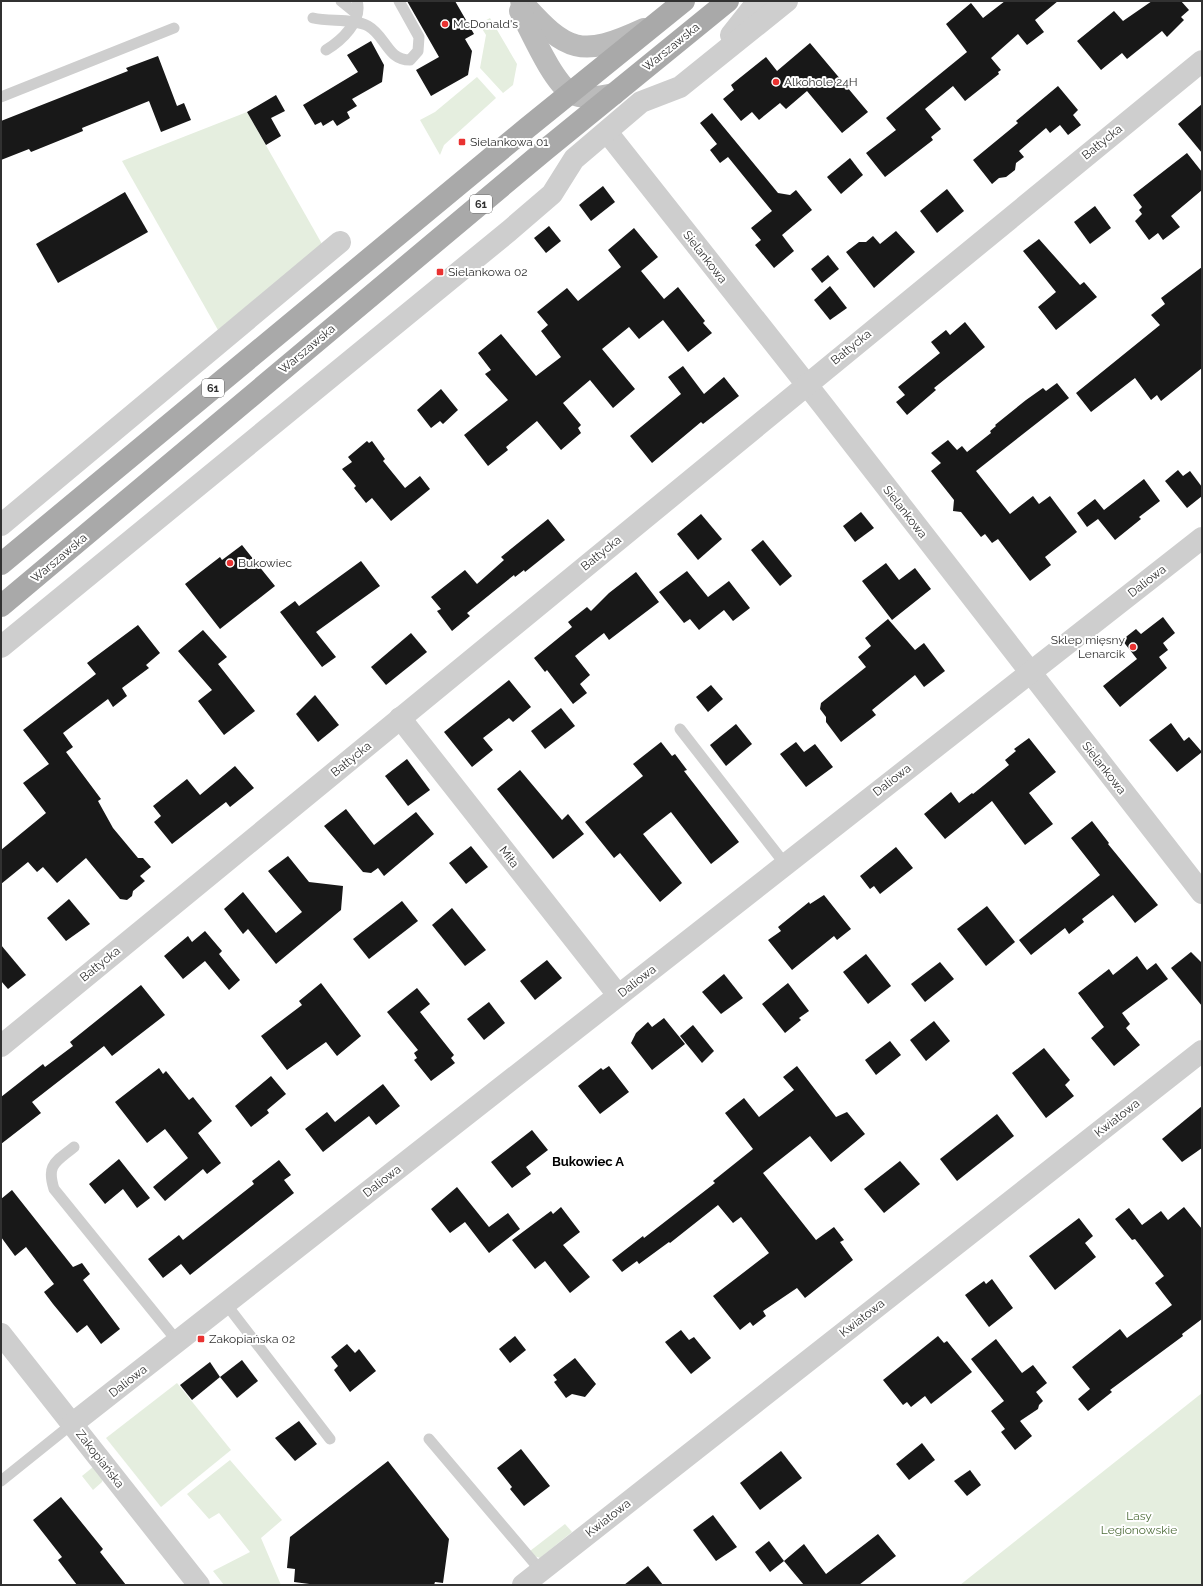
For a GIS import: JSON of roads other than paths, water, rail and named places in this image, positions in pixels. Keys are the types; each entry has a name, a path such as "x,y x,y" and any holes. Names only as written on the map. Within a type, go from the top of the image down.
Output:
{"main road":[{"name":"61","path":"1,564 684,1"},
{"name":"Warszawska","path":"1,606 614,94 728,1"}],"street":[{"path":"514,1 548,64 561,83 571,93"},
{"path":"521,1 554,36 570,44 592,48 610,43 656,24"},
{"path":"706,68 758,1"},
{"path":"1,647 509,231 552,194 574,159 641,102 680,87 706,68 787,1"},
{"name":"Bałtycka","path":"2,1043 1202,61"},
{"name":"Warszawska","path":"571,93 598,98 614,94"},
{"name":"Sielankowa","path":"607,132 1202,893"},
{"path":"6,515 340,242"},
{"name":"Daliowa","path":"72,1424 1202,538"},
{"name":"Miła","path":"400,718 618,995"},
{"name":"Kwiatowa","path":"523,1585 1202,1051"},
{"name":"Zakopiańska","path":"1,1334 199,1585"}],"lane":[{"path":"341,1 355,18 374,30 394,56 403,60 410,60 418,51 419,37 399,1"},
{"path":"326,50 348,33 355,18 358,5 357,1"},
{"path":"313,18 355,18"},
{"path":"1,97 174,28"},
{"path":"680,729 785,864"},
{"path":"74,1147 52,1165 50,1177 54,1190 178,1342"},
{"path":"226,1304 330,1439"},
{"path":"1,1481 72,1424"},
{"path":"429,1439 541,1571"}],"place":[{"name":"McDonald's","path":"445,24"},
{"name":"Alkohole 24H","path":"776,82"},
{"name":"Sielankowa 01","path":"462,142"},
{"name":"Sielankowa 02","path":"440,272"},
{"name":"Bukowiec","path":"230,563"},
{"name":"Sklep mięsny Lenarcik","path":"1133,647"},
{"name":"Zakopiańska 02","path":"201,1339"}],"district":[{"name":"Bukowiec A","path":"588,1161"}],"park label":[{"name":"Lasy Legionowskie","path":"1139,1523"}]}
